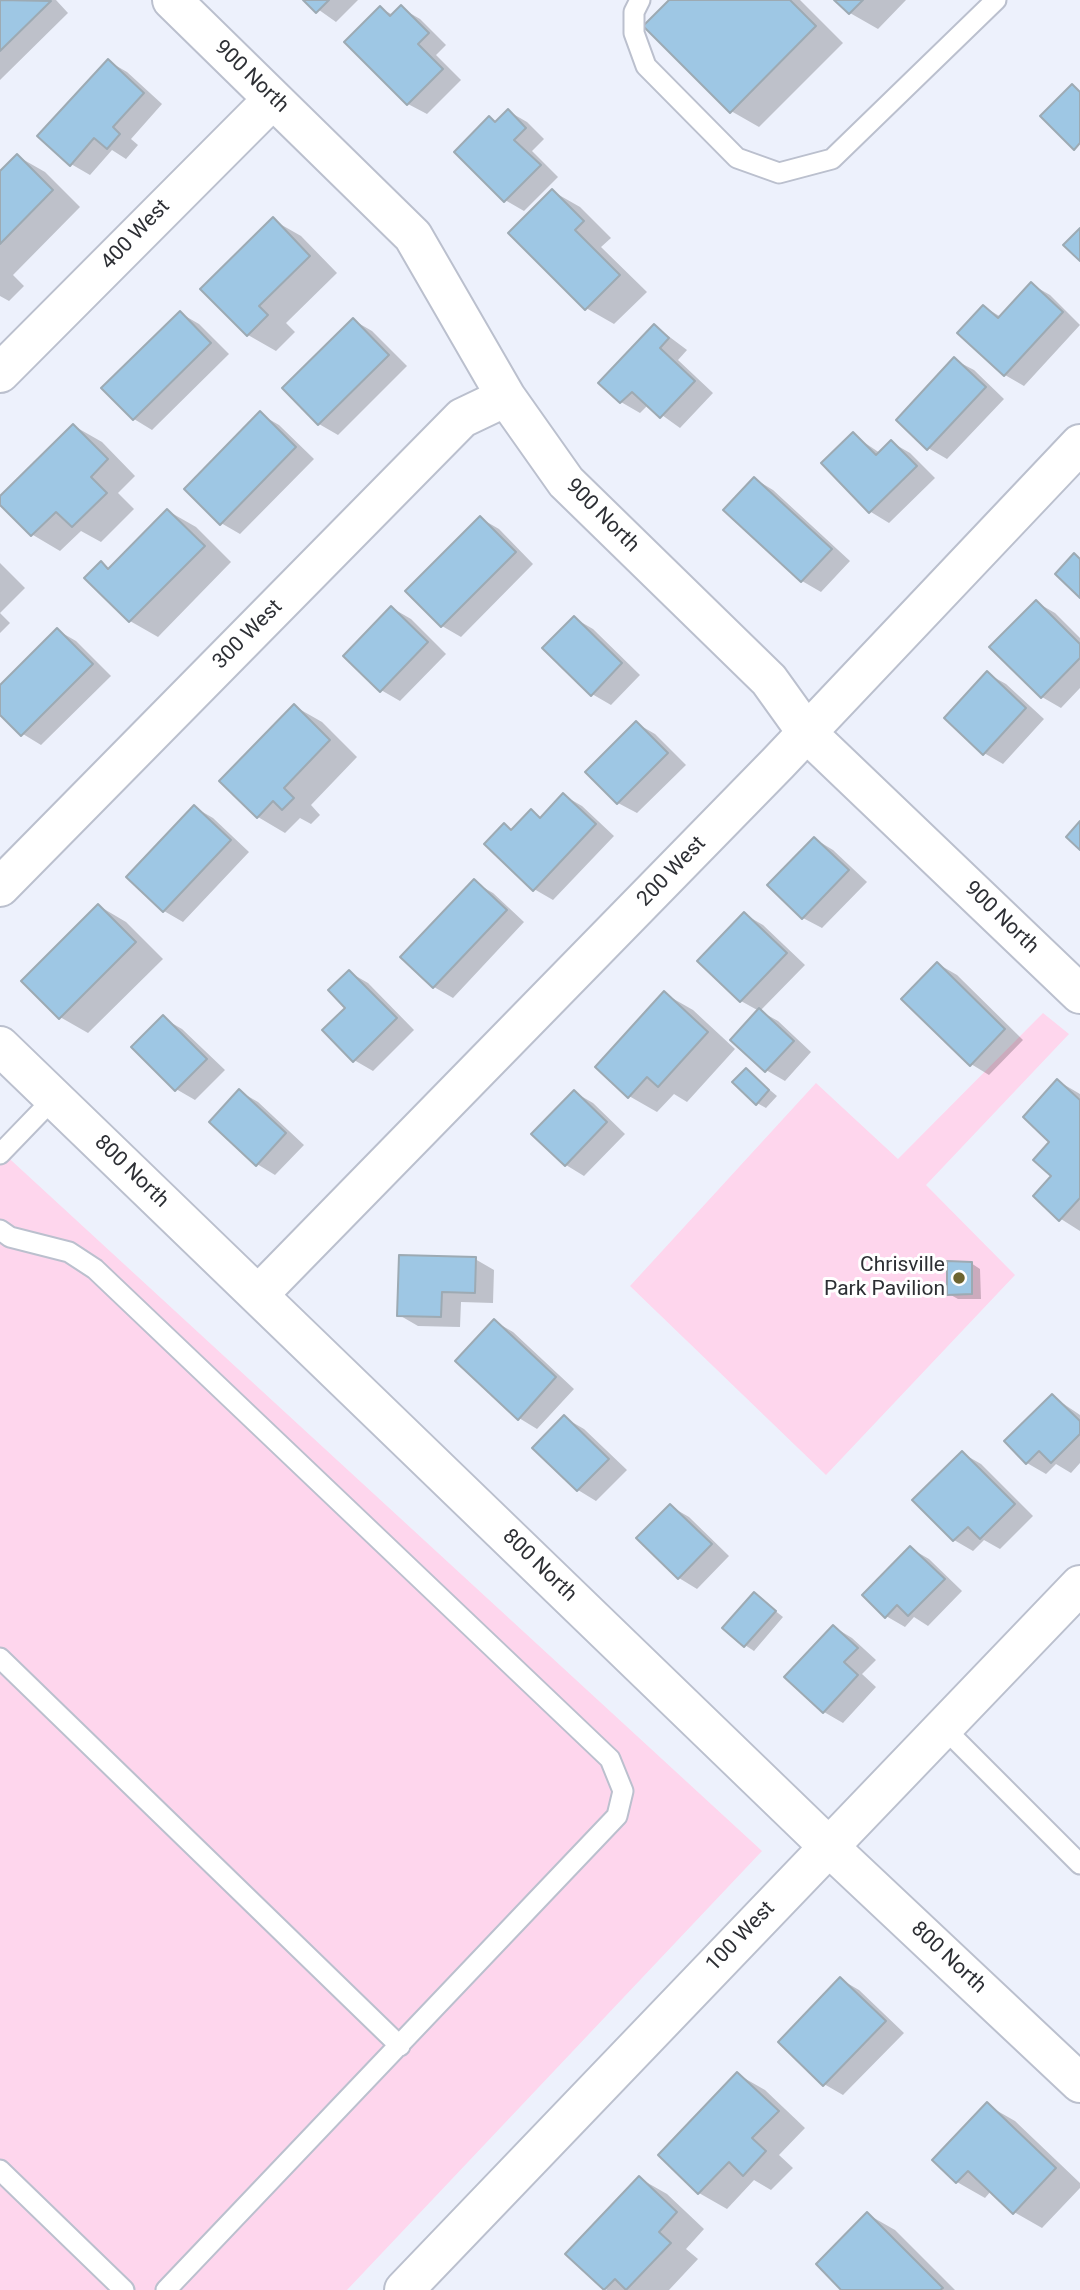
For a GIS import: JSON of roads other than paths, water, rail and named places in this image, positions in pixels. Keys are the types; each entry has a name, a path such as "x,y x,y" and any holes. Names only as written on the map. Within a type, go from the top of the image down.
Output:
{"street":[{"name":"900 North","path":"172,0 413,236 506,397 566,482 769,680 807,733 1080,994"},
{"name":"400 West","path":"0,373 273,99"},
{"name":"300 West","path":"0,887 462,418 506,397"},
{"name":"200 West","path":"258,1295 807,733 1080,444"},
{"name":"800 North","path":"0,1046 828,1846 1080,2083"},
{"name":"100 West","path":"404,2290 1080,1585"}],"lane":[{"path":"640,0 634,12 634,33 646,66 737,158 779,173 832,159 996,0"},
{"path":"0,1154 54,1098"},
{"path":"0,1230 10,1237 69,1252 95,1269 610,1759 623,1791 617,1816 166,2290"},
{"path":"0,1658 400,2046"},
{"path":"943,1727 1080,1864"},
{"path":"0,2169 124,2290"}],"place":[{"name":"Chrisville Park Pavilion","path":"959,1278"}]}
